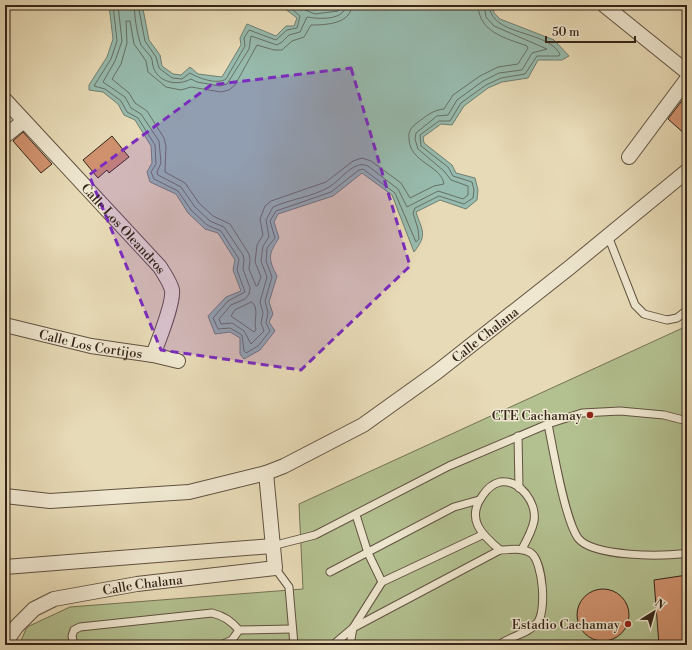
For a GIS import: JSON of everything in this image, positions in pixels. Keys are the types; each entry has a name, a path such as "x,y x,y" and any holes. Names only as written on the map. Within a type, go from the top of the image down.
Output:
{"street":[{"path":"604,5 687,72"},
{"path":"629,157 687,79"},
{"name":"Calle Los Oleandros","path":"5,100 160,267 167,278 172,290 171,301 153,355"},
{"path":"5,136 24,121"},
{"name":"Calle Chalana","path":"5,496 50,501 189,492 266,473 284,466 363,425 437,372 687,171"},
{"name":"Calle Los Cortijos","path":"5,326 91,346 153,355 178,361"},
{"path":"266,473 275,568"},
{"name":"Calle Chalana","path":"5,567 272,546"},
{"name":"Calle Chalana","path":"5,643 17,626 34,609 54,599 137,584 275,568"}],"lane":[{"path":"608,236 635,305 644,314 667,320 677,318 687,310"},
{"path":"272,546 315,535 449,466 548,424 582,413 620,411 664,415 687,420"},
{"path":"548,424 569,516 578,538 586,545 597,549 614,552 640,554 687,553"},
{"path":"518,436 519,488"},
{"path":"500,550 482,535 474,517 479,500 488,488 500,482 519,488 528,497 533,508 534,519 531,531 522,549"},
{"path":"330,572 454,507 479,500"},
{"path":"356,515 368,553 382,582"},
{"path":"350,645 354,628 382,582 482,535"},
{"path":"333,645 354,628 500,550 522,549 531,553 538,561 543,613 536,624 531,628 507,639 499,645"},
{"path":"275,568 289,587 294,645"},
{"path":"74,645 72,636 74,630 80,627 212,613 231,621 239,630 292,629"},
{"path":"221,645 232,640 239,630"}],"highlighted area":[{"path":"351,68 410,266 301,370 161,350 89,175 211,85"}],"green space":[{"name":"CTE Cachamay","path":"687,326 687,645 19,645 27,627 70,607 303,589 299,504"}],"water":[{"path":"109,5 145,5 143,9 149,40 160,55 162,66 173,74 181,75 190,67 198,74 222,77 241,45 240,38 247,24 276,36 286,26 294,26 297,18 280,5 307,5 314,10 344,5 493,5 494,13 500,19 554,40 569,56 562,60 538,60 528,78 502,82 488,88 464,106 452,125 441,124 423,137 424,143 452,165 456,173 475,178 478,190 477,200 466,209 440,200 416,212 422,228 422,236 421,241 414,252 392,195 362,173 333,196 278,214 274,222 279,238 270,257 277,276 269,302 273,314 269,322 275,331 260,350 244,359 240,354 240,338 230,332 215,334 208,316 226,297 241,291 233,270 235,260 218,233 205,229 188,213 176,194 150,182 147,172 152,163 151,146 135,120 124,115 118,104 103,92 89,90 89,85 107,57 113,39"}],"building":[{"path":"687,94 687,136 668,119"},
{"path":"23,132 52,164 41,173 13,141"},
{"path":"112,136 129,157 109,173 107,170 98,178 83,160"},
{"path":"687,575 687,645 659,645 654,580"},
{"path":"603,589 617,593 625,601 629,615 625,629 617,637 603,641 589,637 581,629 577,615 581,601 589,593"}],"place":[{"name":"CTE Cachamay","path":"590,415"},
{"name":"Estadio Cachamay","path":"628,624"}]}
